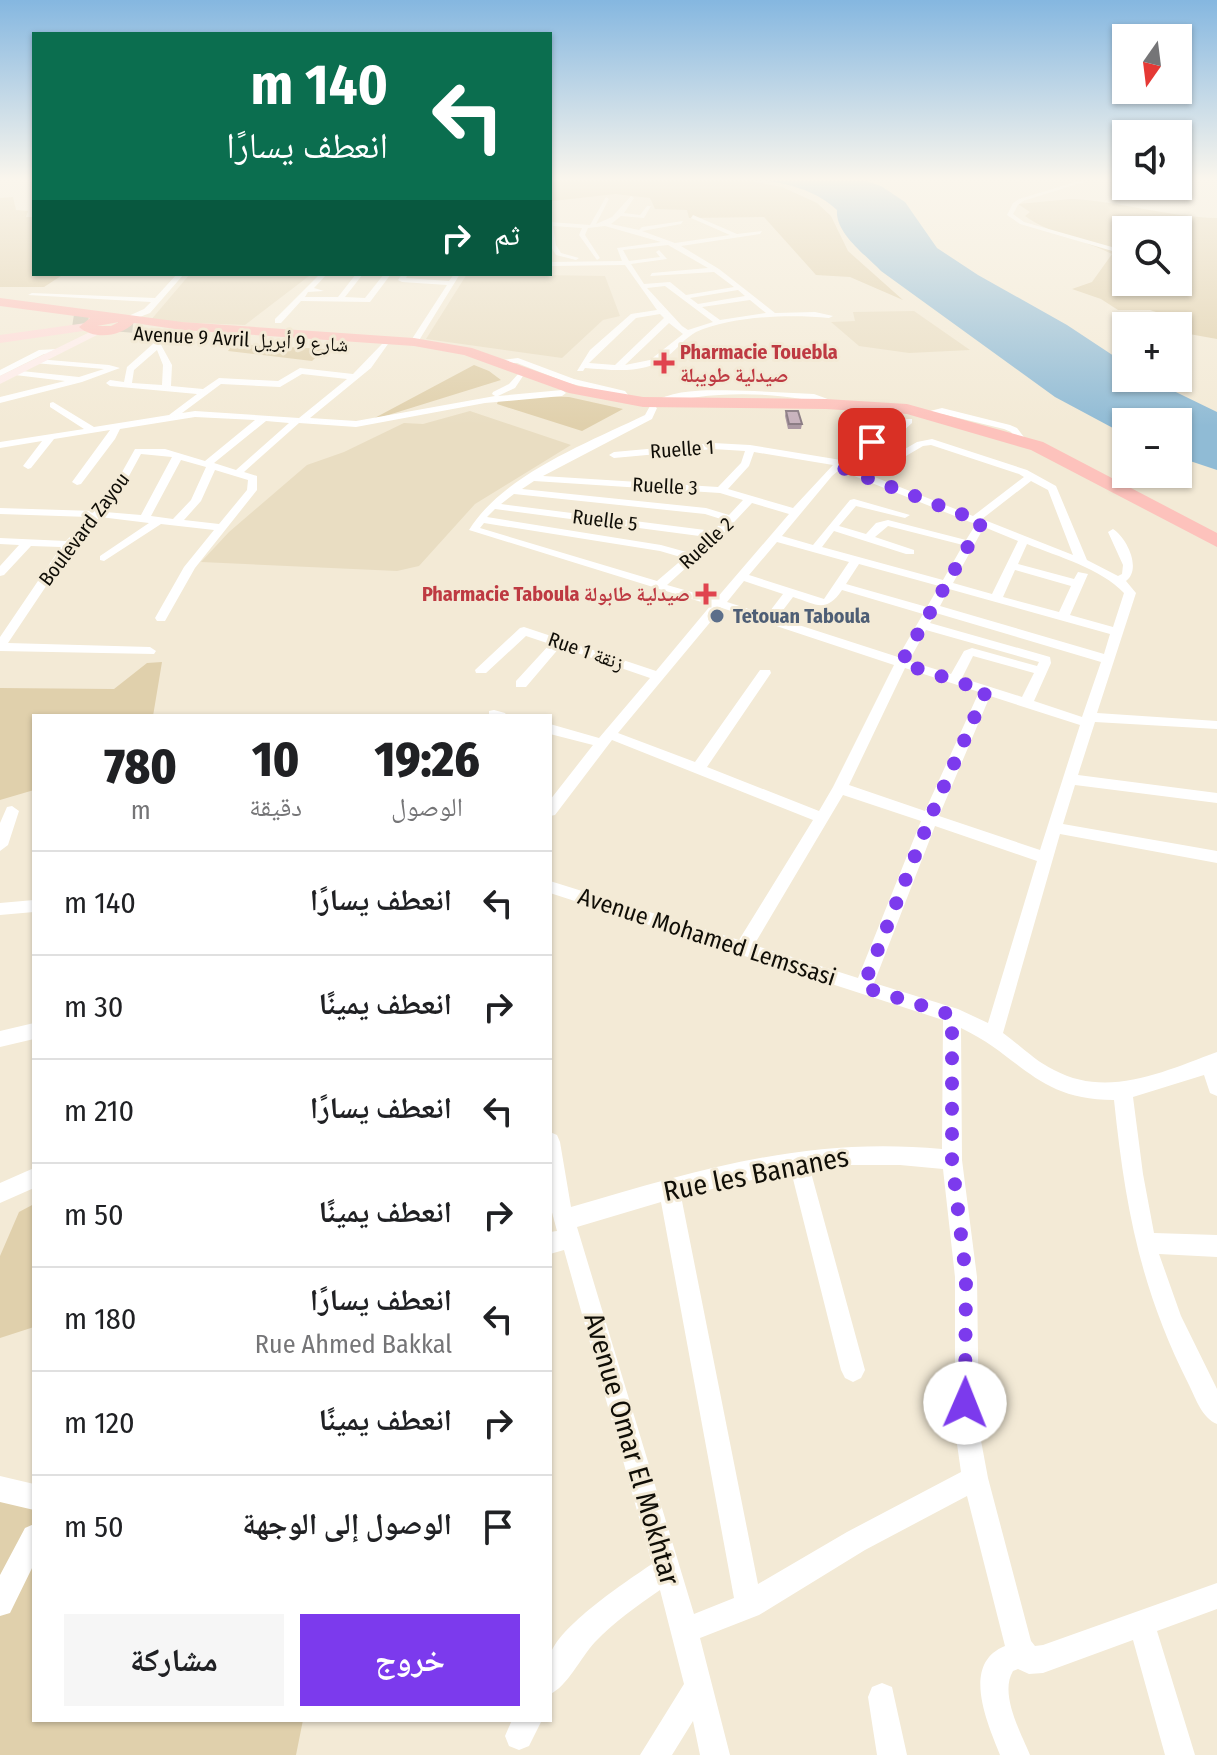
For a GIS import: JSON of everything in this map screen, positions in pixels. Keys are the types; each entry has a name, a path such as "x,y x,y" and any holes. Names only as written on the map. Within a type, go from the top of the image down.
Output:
{"highway":[{"name":"Avenue 9 Avril شارع 9 أبريل","path":"0,307 232,340 414,342 467,351 500,361 525,376"},
{"name":"Avenue 9 Avril شارع 9 أبريل","path":"0,307 105,324 374,343 460,356 525,376"},
{"name":"Avenue 9 Avril شارع 9 أبريل","path":"0,307 49,329 105,324"},
{"path":"525,376 568,389 654,405 826,409 906,416 974,433 1027,451 1217,551"},
{"path":"568,389 654,405 840,405 1022,441 1067,461 1217,541"}],"main road":[{"path":"0,339 49,329 58,338 60,348"}],"street":[{"path":"570,265 575,263"},
{"path":"552,264 579,263"},
{"path":"626,263 666,315 688,334"},
{"path":"704,263 773,315"},
{"path":"552,273 633,274 714,270"},
{"path":"0,380 105,324 147,309 179,276"},
{"path":"278,321 322,276"},
{"path":"340,299 358,276"},
{"path":"300,299 372,300 387,276"},
{"path":"404,276 403,280 451,283"},
{"path":"427,282 432,276"},
{"path":"414,342 456,276"},
{"path":"674,289 729,281"},
{"path":"643,286 667,284 720,324"},
{"path":"684,297 739,288"},
{"path":"308,290 326,291"},
{"path":"32,295 158,300"},
{"path":"696,306 753,297"},
{"path":"800,302 813,313"},
{"path":"584,365 641,366 656,360 688,334 720,324 773,315 813,313 829,316"},
{"path":"2,446 117,425 217,413 367,423 485,400 568,389 593,352 637,314 666,315"},
{"path":"618,367 666,315"},
{"path":"239,472 355,377 374,343"},
{"path":"128,384 130,369 142,355 158,345 168,368 166,388"},
{"path":"0,373 42,352 60,348"},
{"path":"500,361 518,360 568,389"},
{"path":"37,361 130,369"},
{"path":"0,400 116,368"},
{"path":"172,417 219,381 280,384 300,371 355,377"},
{"path":"15,372 79,380"},
{"path":"485,400 525,376"},
{"path":"110,383 204,392"},
{"path":"53,405 91,429"},
{"path":"654,405 649,417 534,478 494,506 473,527 477,532 720,604 986,691 1088,720 1217,725"},
{"path":"552,808 606,738 794,512 840,465 872,442 899,430 906,416"},
{"path":"175,523 196,501 210,465 265,417"},
{"path":"77,482 112,437 117,425"},
{"path":"28,466 52,435"},
{"path":"865,476 920,444 932,442 1031,476 1056,492 1085,564 1063,617"},
{"name":"Ruelle 1","path":"614,455 698,446 750,448 840,465 1085,564 1119,581"},
{"name":"Ruelle 1","path":"721,490 746,464 750,448"},
{"name":"Boulevard Zayou","path":"0,646 69,544 121,485 138,451 178,456"},
{"path":"144,520 178,456 253,478 252,490 190,567 161,618"},
{"path":"743,949 840,788 901,663 978,521 1031,476"},
{"name":"Ruelle 3","path":"534,478 721,490 794,512"},
{"path":"514,491 706,511 732,519"},
{"name":"Ruelle 2","path":"659,586 716,535 751,498"},
{"path":"868,539 882,523 901,520 921,498"},
{"path":"815,549 854,502 923,531 967,543"},
{"name":"Ruelle 5","path":"494,506 716,535"},
{"path":"0,511 98,514 220,527"},
{"path":"480,519 670,549 692,557"},
{"path":"104,558 158,521"},
{"path":"832,527 910,552"},
{"path":"898,571 923,531"},
{"path":"993,1036 1069,779 1130,597 1119,581 1127,575 1129,565 1113,532"},
{"path":"773,537 1118,632"},
{"path":"996,598 1024,539"},
{"path":"0,541 69,544"},
{"path":"0,573 28,542"},
{"path":"742,577 824,603 856,560"},
{"path":"1011,566 1078,584"},
{"path":"839,586 929,615 1044,666"},
{"path":"769,620 789,594"},
{"path":"1000,628 1011,603"},
{"path":"929,615 1000,628 1109,660"},
{"name":"Rue 1 زنقة","path":"481,670 520,632 533,632 658,676"},
{"path":"521,684 559,641"},
{"path":"1026,703 1054,644"},
{"path":"0,646 150,651"},
{"path":"954,680 972,652 1044,666"},
{"path":"698,769 765,673"},
{"path":"863,987 930,818 986,691"},
{"path":"552,729 606,738 698,769 822,818"},
{"path":"1069,779 1217,798"},
{"path":"840,788 1047,858"},
{"path":"0,845 12,811"},
{"path":"1056,828 1217,857"},
{"name":"Avenue Mohamed Lemssasi","path":"552,888 952,1015 993,1036 1052,1080 1085,1089 1123,1090 1161,1083 1214,1062"},
{"path":"0,909 32,906"},
{"path":"952,1015 952,1160 966,1277 965,1403 975,1478 1021,1654 1029,1660 1043,1659 1217,1596"},
{"path":"0,1039 32,1031"},
{"path":"1214,1062 1217,1087"},
{"path":"1123,1090 1138,1209 1146,1243 1187,1357 1217,1412"},
{"name":"Rue les Bananes","path":"561,1234 669,1188 798,1160 891,1152 952,1160"},
{"name":"Avenue Omar El Mokhtar","path":"552,1159 561,1234 685,1631 715,1755"},
{"path":"798,1160 853,1370"},
{"path":"0,1193 32,1179"},
{"path":"669,1188 749,1605"},
{"path":"1146,1243 1217,1246"},
{"path":"685,1631 749,1605 856,1541 975,1478"},
{"path":"0,1489 32,1497"},
{"path":"0,1603 32,1541"},
{"path":"552,1676 563,1655 594,1621 666,1570"},
{"path":"1142,1625 1180,1755"},
{"path":"1015,1755 998,1708 995,1675 1003,1661 1021,1654"},
{"path":"655,1755 699,1685"},
{"path":"882,1697 892,1755"}],"shaded area":[{"path":"0,263 32,263 32,276 61,276 44,287 0,287"},
{"path":"805,263 861,263 903,300 850,277 816,275"},
{"path":"1106,263 1112,263 1112,296 1192,296 1192,263 1217,263 1217,339 1192,335 1192,312 1118,310 1101,299 1072,289 1092,282"},
{"path":"188,276 309,276 245,325 150,321"},
{"path":"466,276 605,276 620,316 603,320 562,358 426,339"},
{"path":"914,311 970,350 909,353 859,346 831,322 855,321 853,312"},
{"path":"233,344 325,349 312,361 228,351"},
{"path":"474,365 501,380 369,421"},
{"path":"542,396 569,397 623,409 582,431 497,404 498,401"},
{"path":"470,411 571,445 475,504 419,566 397,571 201,562 229,532 307,465 344,452 404,423 423,424"},
{"path":"162,662 153,714 32,714 32,791 0,800 0,688 114,689 147,663"},
{"path":"32,1205 32,1328 0,1338 0,1256 19,1212"},
{"path":"32,1485 32,1722 303,1722 296,1755 0,1755 0,1487"}],"water":[{"path":"872,263 960,263 1112,355 1112,392 1176,392 1217,412 1217,470 1192,462 1192,408 1112,408 1112,428 1055,397"}],"building":[{"path":"786,411 798,411 802,424 789,424"}],"tunnel":[{"path":"73,321 93,324"},
{"path":"118,324 140,326"}],"place":[{"name":"Pharmacie Touebla صيدلية طويبلة","path":"664,363"},
{"name":"Pharmacie Taboula صيدلية طابولة","path":"706,594"},
{"name":"Tetouan Taboula","path":"717,616"}],"route":[{"path":"872,442 837,466 982,522 967,543 901,663 986,691 930,818 863,987 952,1015 952,1160 963,1234 968,1335 965,1403"}]}
